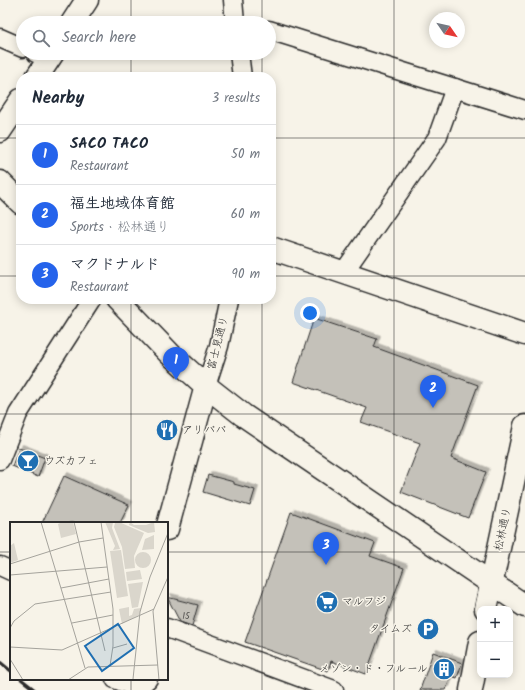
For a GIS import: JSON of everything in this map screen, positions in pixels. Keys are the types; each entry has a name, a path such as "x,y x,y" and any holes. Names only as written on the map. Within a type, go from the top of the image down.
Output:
{"street":[{"path":"77,16 87,0"},
{"path":"233,0 237,16"},
{"path":"276,32 525,110"},
{"path":"0,38 16,45"},
{"path":"39,72 44,60"},
{"path":"240,60 241,72"},
{"path":"343,273 437,138 455,88"},
{"path":"0,131 16,107"},
{"path":"0,182 16,198"},
{"path":"276,250 525,334"},
{"path":"0,460 18,414 89,304"},
{"path":"122,304 170,354 206,386 250,419 525,606"},
{"name":"富士見通り","path":"206,386 219,346 228,304"},
{"path":"168,526 206,386"},
{"name":"松林通り","path":"487,606 525,426"},
{"path":"0,566 10,571"},
{"path":"168,628 334,690"},
{"path":"471,690 477,658"},
{"path":"118,680 134,686 143,685 147,680"}],"building":[{"path":"314,318 377,339 374,347 478,385 451,458 486,472 468,518 401,492 420,443 361,422 367,408 293,382"},
{"path":"19,448 45,458 38,477 12,466"},
{"path":"208,475 234,482 234,484 255,490 250,506 203,492"},
{"path":"64,476 129,505 120,522 42,522"},
{"path":"291,512 375,543 370,556 404,568 366,674 331,661 328,671 245,642"},
{"path":"168,597 198,605 192,626 180,622"},
{"name":"メゾン・ド・フルール","path":"433,652 462,663 457,678 451,676 446,690 420,690"}],"railway":[{"path":"0,662 10,670"},
{"path":"22,680 35,690"}],"place":[{"name":"SACO TACO","path":"176,380"},
{"name":"福生地域体育館","path":"433,408"},
{"name":"アリババ","path":"167,430"},
{"name":"ウズカフェ","path":"28,461"},
{"name":"マクドナルド","path":"326,565"},
{"name":"マルフジ","path":"327,602"},
{"name":"タイムズ","path":"428,629"},
{"name":"メゾン・ド・フルール","path":"444,669"}]}
